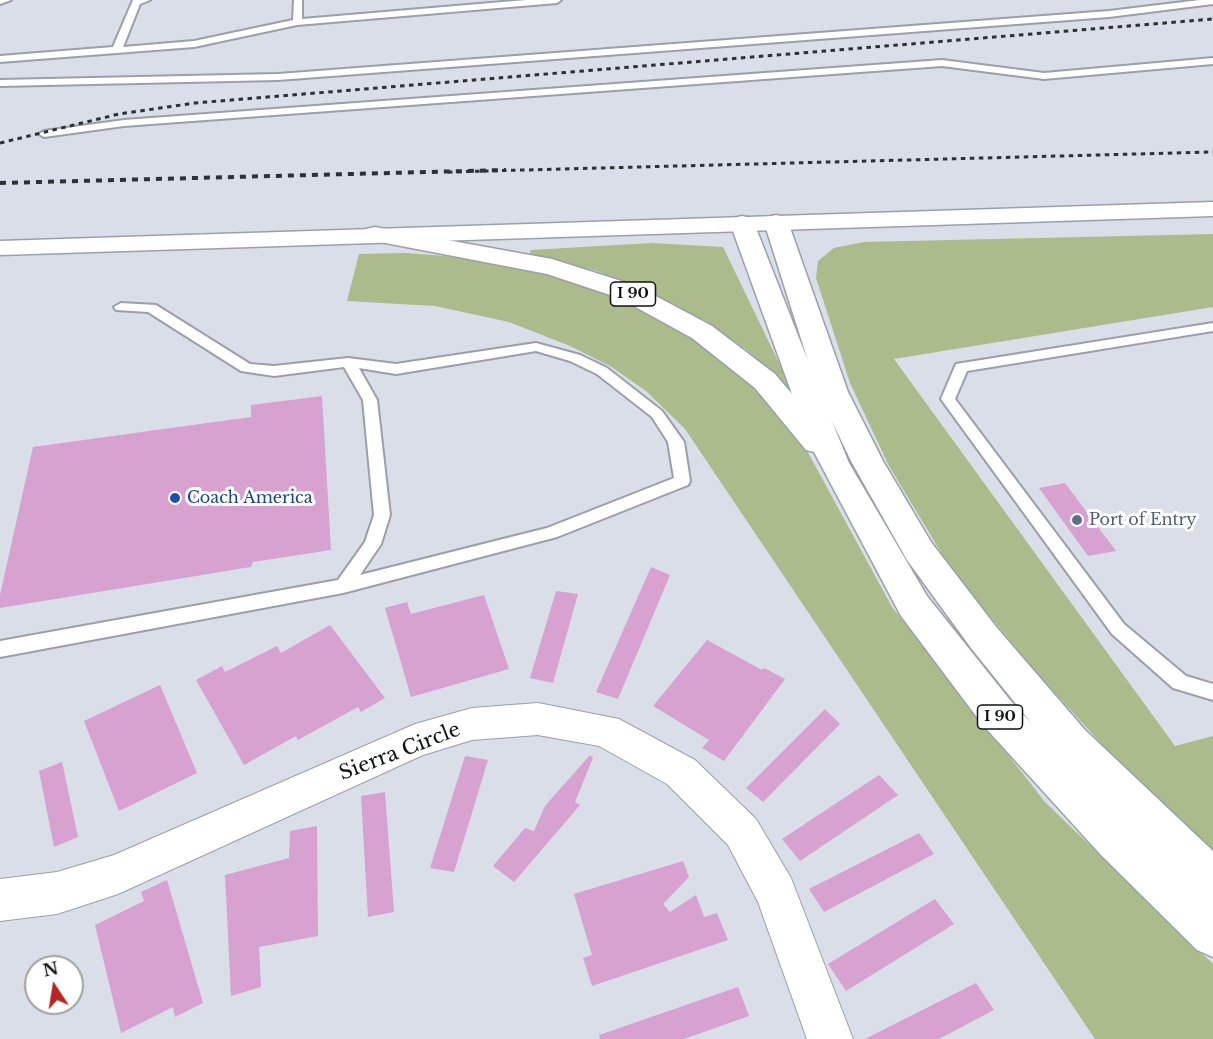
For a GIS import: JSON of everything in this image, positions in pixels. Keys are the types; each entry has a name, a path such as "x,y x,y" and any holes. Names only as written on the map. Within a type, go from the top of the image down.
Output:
{"main road":[{"path":"1,251 375,234 1213,209"},
{"path":"776,222 833,392 867,461 919,551 984,638 1071,742 1213,881"},
{"name":"I 90","path":"742,223 833,463 914,606 996,712 1116,841 1213,934"},
{"name":"I 90","path":"375,234 552,267 628,292 702,332 765,381 833,463"}],"street":[{"name":"Sierra Circle","path":"0,900 57,893 118,874 415,741 472,723 538,719 606,731 681,772 742,832 776,893 830,1039"}],"lane":[{"path":"0,1 7,0"},
{"path":"117,50 136,2 146,0"},
{"path":"297,22 298,0"},
{"path":"0,59 194,44 297,22 557,0"},
{"path":"0,84 278,77 1109,14 1188,1 1213,1"},
{"path":"44,134 124,123 942,63 1044,76 1213,61"},
{"path":"0,650 343,586 551,533 682,481 676,442 657,414 602,371 575,358 536,347 396,369 348,362 274,371 246,368 151,308 121,307"},
{"path":"1213,327 961,367 948,399 1118,629 1180,682 1213,692"},
{"path":"343,586 373,544 382,515 370,400 348,362"}],"green space":[{"path":"1213,234 1213,307 894,359 1175,746 1213,736 1213,854 1128,773 1034,670 951,569 889,466 850,383 816,278 818,261 834,248 864,242"},
{"path":"652,243 723,247 795,396 748,351 710,324 655,295 597,271 531,255 530,250"},
{"path":"406,253 471,258 544,273 619,298 694,337 757,386 799,436 892,607 1045,802 1213,964 1213,1039 1095,1039 685,429 646,391 610,366 570,346 509,322 435,306 347,301 359,254"}],"building":[{"name":"Coach America","path":"322,396 331,550 253,562 251,567 0,608 0,595 33,447 251,417 251,405"},
{"name":"Port of Entry","path":"1065,483 1116,551 1088,556 1039,488"},
{"path":"651,567 670,575 618,699 596,692"},
{"path":"556,591 578,594 553,683 530,678"},
{"path":"484,595 509,669 411,697 385,608 407,602 411,614"},
{"path":"330,625 385,698 361,712 358,707 298,740 296,736 244,765 196,680 222,666 225,672 277,646 281,653"},
{"path":"707,640 762,670 764,668 785,679 724,761 702,748 709,740 653,706"},
{"path":"160,685 197,773 119,811 84,721"},
{"path":"825,709 840,724 763,802 746,788"},
{"path":"590,755 593,758 575,802 580,805 514,882 493,866 525,828 534,831 545,806"},
{"path":"465,756 488,760 454,872 430,868"},
{"path":"62,762 78,837 54,847 39,771"},
{"path":"879,775 898,795 800,861 782,839"},
{"path":"385,792 394,912 368,917 361,796"},
{"path":"317,826 318,936 259,947 261,987 231,996 225,875 289,858 290,831"},
{"path":"919,833 934,854 824,912 809,889"},
{"path":"683,861 689,877 663,904 670,912 696,895 704,917 717,913 728,940 592,986 583,958 592,955 574,894"},
{"path":"167,880 203,1003 175,1017 173,1007 121,1033 95,925 144,901 141,892"},
{"path":"935,899 954,924 846,991 828,964"},
{"path":"976,983 994,1010 939,1039 865,1039"},
{"path":"738,987 749,1016 684,1039 600,1039 599,1035"}],"railway":[{"path":"0,143 119,114 195,103 1213,19"},
{"path":"448,172 1213,152"},
{"path":"0,183 506,170"}],"place":[{"name":"Coach America","path":"175,498"},
{"name":"Port of Entry","path":"1077,520"}]}
